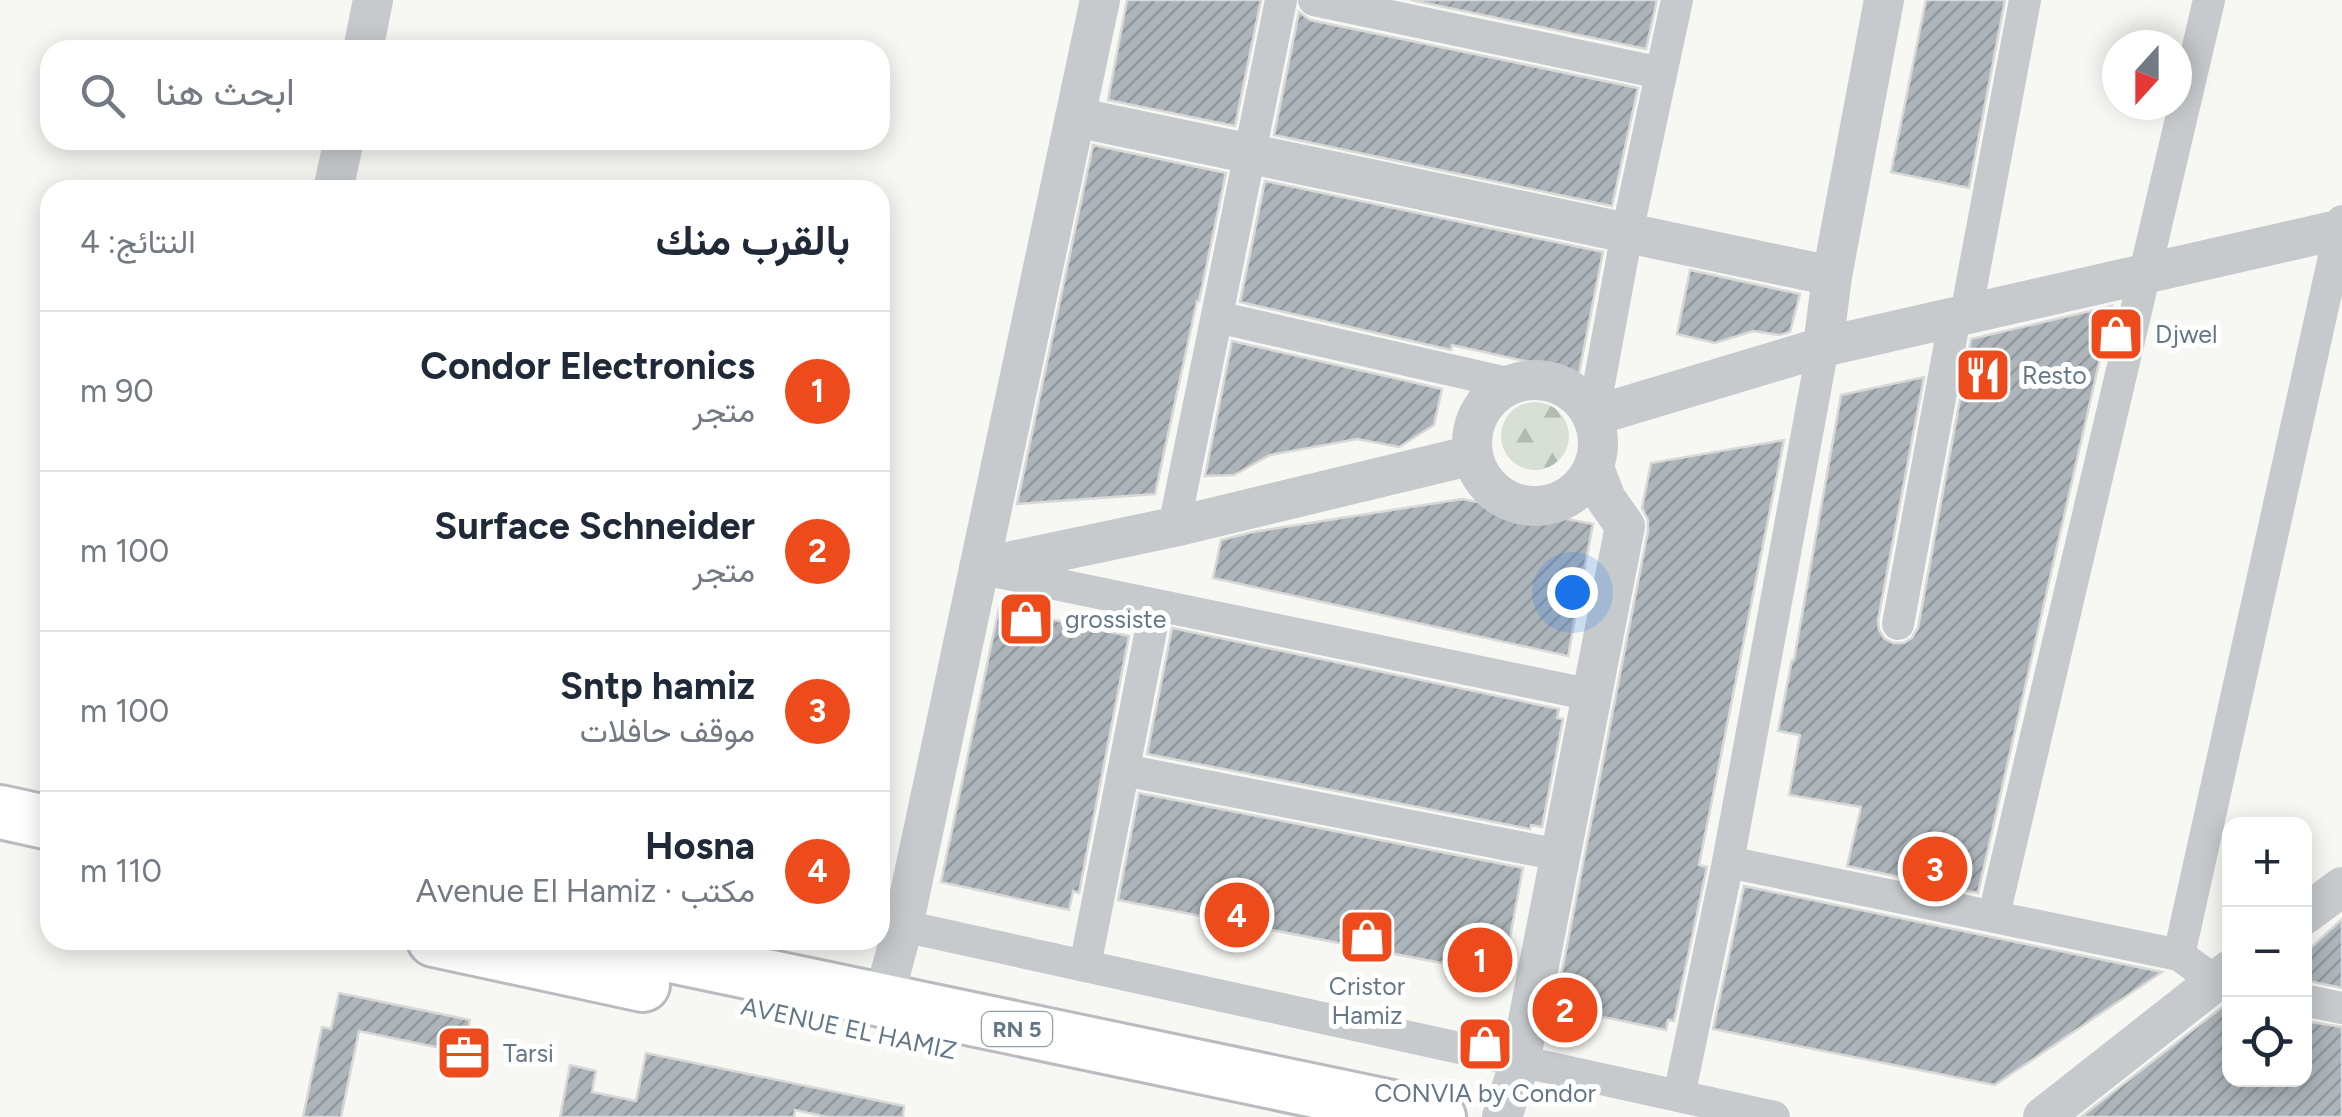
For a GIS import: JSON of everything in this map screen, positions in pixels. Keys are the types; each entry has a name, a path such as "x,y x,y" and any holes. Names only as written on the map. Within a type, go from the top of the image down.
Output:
{"highway":[{"path":"0,812 40,821"},
{"path":"0,847 40,856"},
{"name":"AVENUE EL HAMIZ","path":"481,950 1264,1117"},
{"name":"RN 5","path":"641,950 1439,1117"}],"street":[{"path":"365,40 374,0"},
{"path":"883,1001 903,926 1100,0"},
{"path":"1174,527 1282,0"},
{"path":"1314,0 1661,73"},
{"path":"1593,416 1626,233 1678,0"},
{"path":"1679,1096 1728,862 1884,0"},
{"path":"1898,624 2026,0"},
{"path":"1994,916 2209,0"},
{"path":"1075,117 1832,276"},
{"path":"335,180 342,150"},
{"path":"1593,416 1823,347 2341,227 2179,955"},
{"path":"1217,317 1512,384"},
{"path":"1536,379 1560,384 1580,398 1593,416 1599,434 1594,468 1582,487 1562,501 1540,506 1517,504 1497,493 1481,476 1472,438 1484,405 1497,392 1536,379"},
{"path":"979,568 1174,527 1473,455"},
{"path":"1502,1117 1520,1062 1625,526 1606,499 1594,468"},
{"path":"979,568 1592,694"},
{"path":"1085,966 1156,605"},
{"path":"1124,770 1560,855"},
{"path":"1728,862 2179,955 2222,976"},
{"path":"2312,908 2342,887"},
{"path":"903,926 1774,1117"},
{"path":"2043,1117 2222,980"},
{"path":"2312,1002 2342,1008"}],"green space":[{"path":"1535,402 1559,412 1569,436 1559,460 1535,470 1511,460 1501,436 1511,412"}],"building":[{"path":"1127,0 1261,0 1235,126 1108,100"},
{"path":"1411,0 1657,0 1646,49"},
{"path":"1926,0 2005,0 1969,188 1891,172"},
{"path":"1299,12 1310,20 1638,88 1612,206 1274,135"},
{"path":"1093,145 1226,173 1199,301 1155,494 1017,504"},
{"path":"1265,181 1603,252 1579,373 1452,345 1451,350 1240,302"},
{"path":"1690,270 1800,294 1790,332 1779,335 1753,331 1715,343 1677,334"},
{"path":"2112,306 1978,893 1847,866 1861,807 1789,795 1800,735 1778,731 1841,395 1924,377 1878,620 1884,638 1904,643 1918,628 1971,339"},
{"path":"1232,341 1442,389 1434,425 1399,447 1357,439 1270,455 1234,475 1205,476"},
{"path":"1784,440 1699,865 1707,867 1674,1021 1668,1020 1666,1030 1555,1007 1648,531 1642,508 1651,463"},
{"path":"1462,499 1593,524 1568,656 1213,578 1221,540"},
{"path":"999,608 1129,636 1079,893 1073,891 1069,910 941,882"},
{"path":"1172,628 1559,709 1557,718 1563,719 1542,827 1531,825 1530,829 1147,754"},
{"path":"1139,793 1523,868 1503,975 1118,900"},
{"path":"1744,886 2162,972 1995,1085 1713,1029"},
{"path":"2342,919 2342,988 2312,982 2312,947"},
{"path":"339,993 470,1020 464,1053 359,1031 341,1117 303,1117 322,1027 331,1029"},
{"path":"2222,1007 2222,1087 2312,1087 2312,1022 2342,1027 2342,1117 2081,1117"},
{"path":"646,1053 904,1106 903,1117 827,1117 795,1110 794,1117 560,1117 570,1065 596,1071 592,1092 636,1101"}],"place":[{"name":"Djwel","path":"2116,334"},
{"name":"Resto","path":"1983,375"},
{"name":"grossiste","path":"1026,619"},
{"name":"Sntp hamiz","path":"1935,869"},
{"name":"Hosna","path":"1237,915"},
{"name":"Cristor Hamiz","path":"1367,937"},
{"name":"Condor Electronics","path":"1480,960"},
{"name":"Surface Schneider","path":"1565,1010"},
{"name":"CONVIA by Condor","path":"1485,1044"},
{"name":"Tarsi","path":"464,1053"}]}
